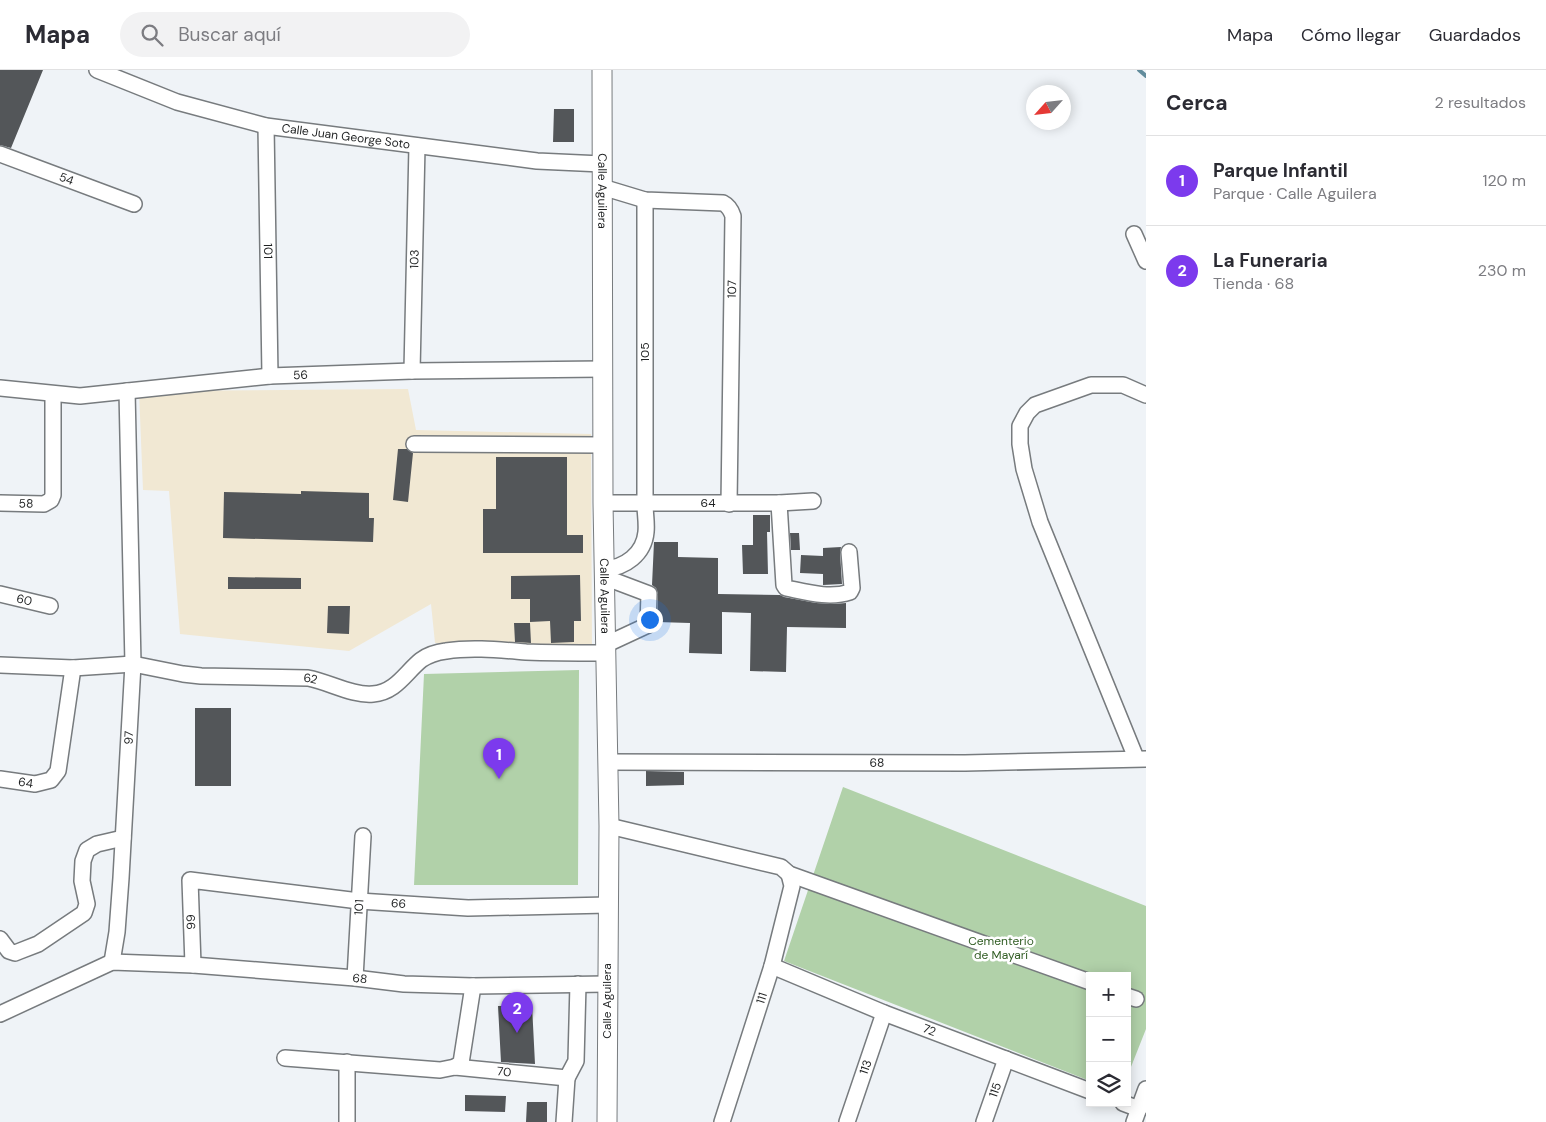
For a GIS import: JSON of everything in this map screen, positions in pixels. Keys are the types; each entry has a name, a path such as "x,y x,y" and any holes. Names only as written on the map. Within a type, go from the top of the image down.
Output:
{"main road":[{"name":"Calle Aguilera","path":"602,70 603,503 608,826 607,1122"}],"street":[{"name":"Calle Juan George Soto","path":"105,71 177,102 266,126 537,161 602,164"},
{"name":"101","path":"266,126 270,376"},
{"name":"103","path":"412,371 416,146"},
{"name":"54","path":"0,154 134,204"},
{"name":"107","path":"602,187 645,200 718,202 728,205 731,210 733,216 730,504"},
{"name":"105","path":"604,573 630,560 639,552 646,532 645,200"},
{"path":"1134,234 1146,261"},
{"name":"56","path":"0,388 80,396 270,376 412,371 603,369"},
{"path":"1141,758 1040,522 1024,469 1020,444 1020,426 1027,413 1035,405 1091,385 1122,385 1146,395"},
{"name":"97","path":"112,962 117,932 133,664 127,390"},
{"name":"58","path":"0,502 44,504 51,500 53,495 53,394"},
{"path":"414,444 603,445"},
{"name":"64","path":"603,503 779,504 813,501"},
{"path":"779,504 784,585 786,588 818,595 850,592 852,588 849,552"},
{"path":"604,573 649,594 648,625 605,649"},
{"name":"60","path":"0,594 50,606"},
{"name":"62","path":"0,665 73,668 133,664 201,676 308,678 362,694 372,694 386,692 422,659 447,651 484,650 557,653 605,649"},
{"name":"64","path":"0,779 35,784 51,780 58,771 73,668"},
{"name":"68","path":"607,762 965,763 1141,758"},
{"path":"608,826 781,867 789,874 1086,981"},
{"name":"101","path":"356,978 363,836"},
{"path":"0,939 9,951 20,952 38,944 84,913 87,904 82,881 83,861 87,850 97,844 123,838"},
{"name":"111","path":"722,1122 772,966 792,886 789,874"},
{"name":"66","path":"190,880 360,900 468,908 608,906"},
{"name":"99","path":"190,880 193,965"},
{"path":"0,1014 112,962"},
{"name":"68","path":"112,962 193,965 356,978 404,984 473,986 607,984"},
{"name":"72","path":"772,966 884,1013 1086,1089"},
{"path":"564,1122 567,1078 576,1061 578,984"},
{"path":"455,1067 461,1063 473,986"},
{"name":"113","path":"848,1122 884,1013"},
{"name":"70","path":"285,1058 440,1070 455,1067 567,1078"},
{"name":"115","path":"984,1122 1006,1059"},
{"path":"347,1062 347,1122"},
{"path":"1128,1107 1137,1116 1146,1089"}],"shaded area":[{"path":"408,389 416,430 591,434 592,650 435,643 431,604 349,651 180,634 169,491 143,490 139,391"}],"green space":[{"path":"579,670 578,885 414,885 424,674"},
{"name":"Cementerio de Mayarí","path":"843,787 1146,906 1146,1029 1131,1067 1131,972 1086,972 1086,1079 784,961"}],"building":[{"path":"0,70 43,70 11,148 0,145"},
{"path":"554,109 574,109 574,142 553,142"},
{"path":"398,449 407,449 413,453 408,502 393,500"},
{"path":"496,457 567,457 567,535 583,535 583,553 483,553 483,509 496,509"},
{"path":"301,491 369,493 369,518 374,518 373,542 223,538 224,492 301,494"},
{"path":"753,515 770,515 770,532 767,532 768,574 743,574 742,545 753,545"},
{"path":"790,533 799,533 800,550 791,550"},
{"path":"654,542 678,542 678,557 718,558 718,594 780,595 816,603 846,603 846,628 787,627 786,672 750,671 751,613 722,612 722,654 689,653 690,623 657,622 658,594 656,588 652,585"},
{"path":"841,547 842,584 823,585 823,574 800,573 801,555 823,556 823,548"},
{"path":"580,575 581,621 574,621 574,642 551,643 550,621 530,622 530,599 511,599 511,576"},
{"path":"228,577 301,578 301,589 228,589"},
{"path":"328,606 350,606 349,634 327,633"},
{"path":"514,623 530,623 531,643 515,642"},
{"path":"195,708 231,708 231,786 195,786"},
{"path":"646,771 684,772 684,785 646,786"},
{"path":"532,1005 535,1064 501,1062 498,1006"},
{"path":"465,1095 506,1096 505,1112 465,1111"},
{"path":"527,1102 547,1102 547,1122 526,1122"}],"waterway":[{"path":"1139,70 1146,76"}],"place":[{"name":"Parque Infantil","path":"499,779"},
{"name":"La Funeraria","path":"517,1033"}]}
